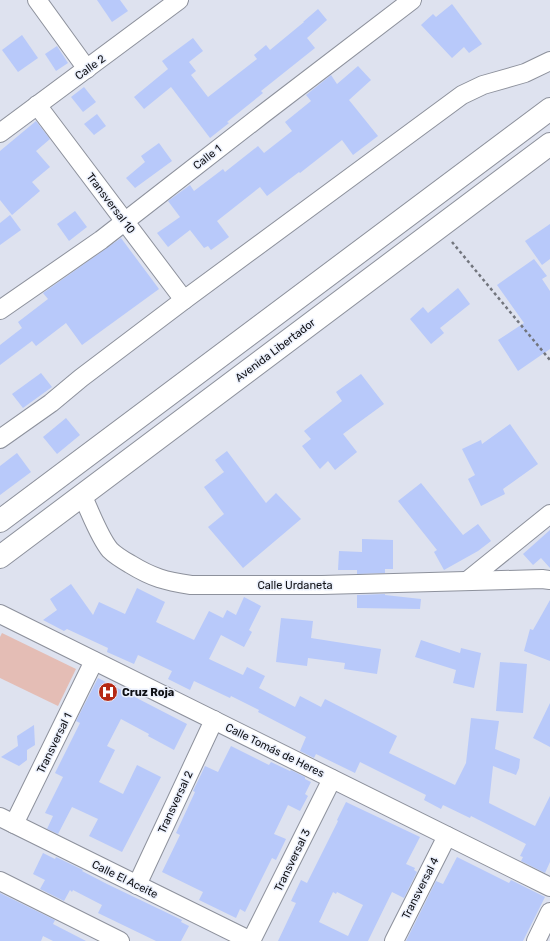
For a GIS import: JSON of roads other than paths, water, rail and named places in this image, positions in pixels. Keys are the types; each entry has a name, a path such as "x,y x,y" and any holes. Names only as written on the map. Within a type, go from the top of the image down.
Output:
{"main road":[{"path":"0,522 550,109"},
{"name":"Avenida Libertador","path":"0,557 550,144"}],"street":[{"path":"37,0 87,69"},
{"name":"Calle 2","path":"0,133 179,0"},
{"name":"Calle 1","path":"0,310 125,222 412,0"},
{"path":"0,439 51,403 81,378 184,300 462,95 483,85 525,73 550,61"},
{"name":"Transversal 10","path":"37,105 184,300"},
{"name":"Calle Urdaneta","path":"82,495 110,549 117,556 144,572 171,582 191,585 322,585 550,580"},
{"path":"467,581 550,514"},
{"name":"Calle Tomás de Heres","path":"0,614 550,887"},
{"name":"Transversal 1","path":"7,821 94,661"},
{"name":"Transversal 2","path":"137,885 214,720"},
{"name":"Transversal 3","path":"251,941 332,779"},
{"name":"Calle El Aceite","path":"7,821 251,941"},
{"name":"Transversal 4","path":"394,941 447,836"},
{"path":"0,881 120,941"},
{"path":"536,941 550,912"}],"place":[{"name":"Cruz Roja","path":"108,692"}]}
